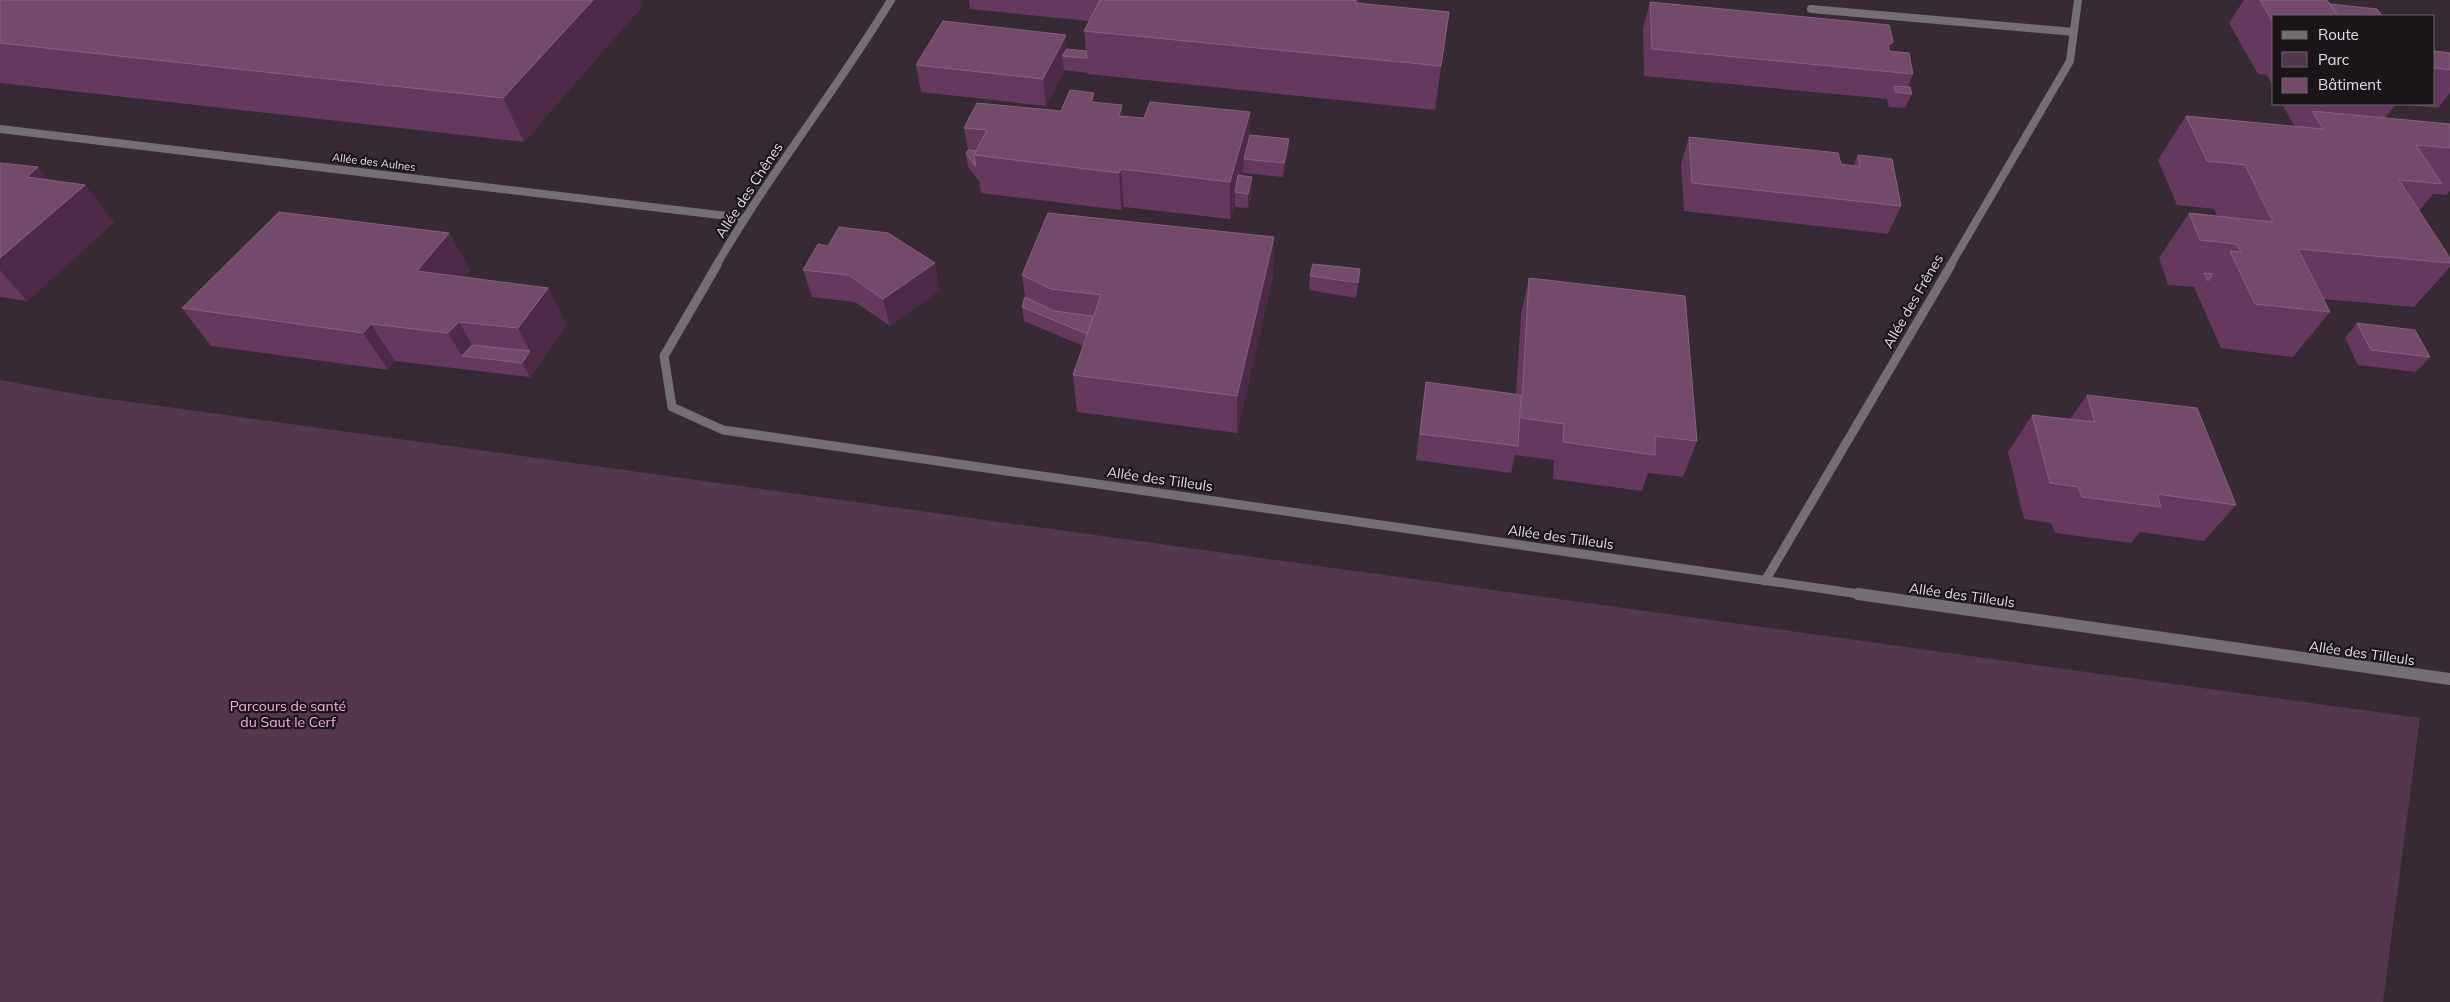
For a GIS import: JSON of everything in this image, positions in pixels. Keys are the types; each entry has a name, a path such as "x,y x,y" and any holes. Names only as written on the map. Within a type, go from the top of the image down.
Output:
{"street":[{"name":"Allée des Chênes","path":"672,406 664,356 744,218 861,49 890,0"},
{"name":"Allée des Frênes","path":"1765,581 2070,61 2078,0"},
{"path":"1811,9 2074,32"},
{"name":"Allée des Aulnes","path":"0,129 744,218"},
{"name":"Allée des Tilleuls","path":"672,406 723,430 2450,680"}],"green space":[{"name":"Parcours de santé du Saut le Cerf","path":"0,380 81,395 2420,718 2383,1002 0,1002"}],"building":[{"path":"0,0 593,0 503,98 0,43"},
{"path":"1100,0 1356,0 1356,3 1449,12 1441,66 1084,31"},
{"path":"2260,0 2327,0 2337,15 2272,15 2272,21"},
{"path":"1650,2 1889,25 1893,42 1888,45 1889,51 1909,53 1913,74 1652,49"},
{"path":"2330,4 2377,9 2381,15 2337,15"},
{"path":"943,21 1066,35 1043,79 916,65"},
{"path":"1067,49 1086,51 1087,58 1062,56"},
{"path":"2435,51 2450,53 2450,70 2435,68"},
{"path":"1894,86 1910,87 1912,94 1895,92"},
{"path":"1070,90 1094,93 1091,102 1122,105 1119,116 1144,118 1150,102 1250,112 1230,182 1121,169 1119,173 974,155 987,130 964,128 977,103 1061,111"},
{"path":"2312,111 2450,124 2450,148 2416,145 2442,184 2399,180 2450,258 2450,263 2298,249 2330,312 2255,304 2230,251 2241,252 2236,244 2200,240 2189,213 2273,222 2245,165 2207,161 2186,116 2323,129"},
{"path":"1250,135 1289,139 1284,163 1244,159"},
{"path":"1689,137 1838,153 1841,164 1860,167 1858,155 1892,159 1901,206 1692,183"},
{"path":"968,150 976,151 974,155 976,167 966,153"},
{"path":"0,163 38,167 27,177 85,185 0,258"},
{"path":"1238,175 1252,177 1248,194 1235,192"},
{"path":"279,212 449,233 417,271 548,288 518,328 459,322 448,333 371,324 363,333 182,308"},
{"path":"1048,213 1274,237 1237,396 1073,375 1101,295 1051,289 1022,275"},
{"path":"839,227 888,233 935,263 883,299 848,275 803,270 818,244 828,246"},
{"path":"1313,264 1360,269 1358,283 1310,276"},
{"path":"2204,273 2213,274 2208,281"},
{"path":"1529,278 1685,296 1697,441 1655,436 1655,455 1563,442 1564,424 1521,418"},
{"path":"1025,297 1054,311 1093,316 1087,334 1022,307"},
{"path":"2357,323 2415,330 2430,357 2371,350"},
{"path":"472,345 530,351 522,363 462,356"},
{"path":"1426,382 1521,395 1518,446 1420,434"},
{"path":"2087,395 2197,408 2236,505 2157,494 2161,507 2082,497 2078,487 2050,483 2032,415 2095,422"}]}
